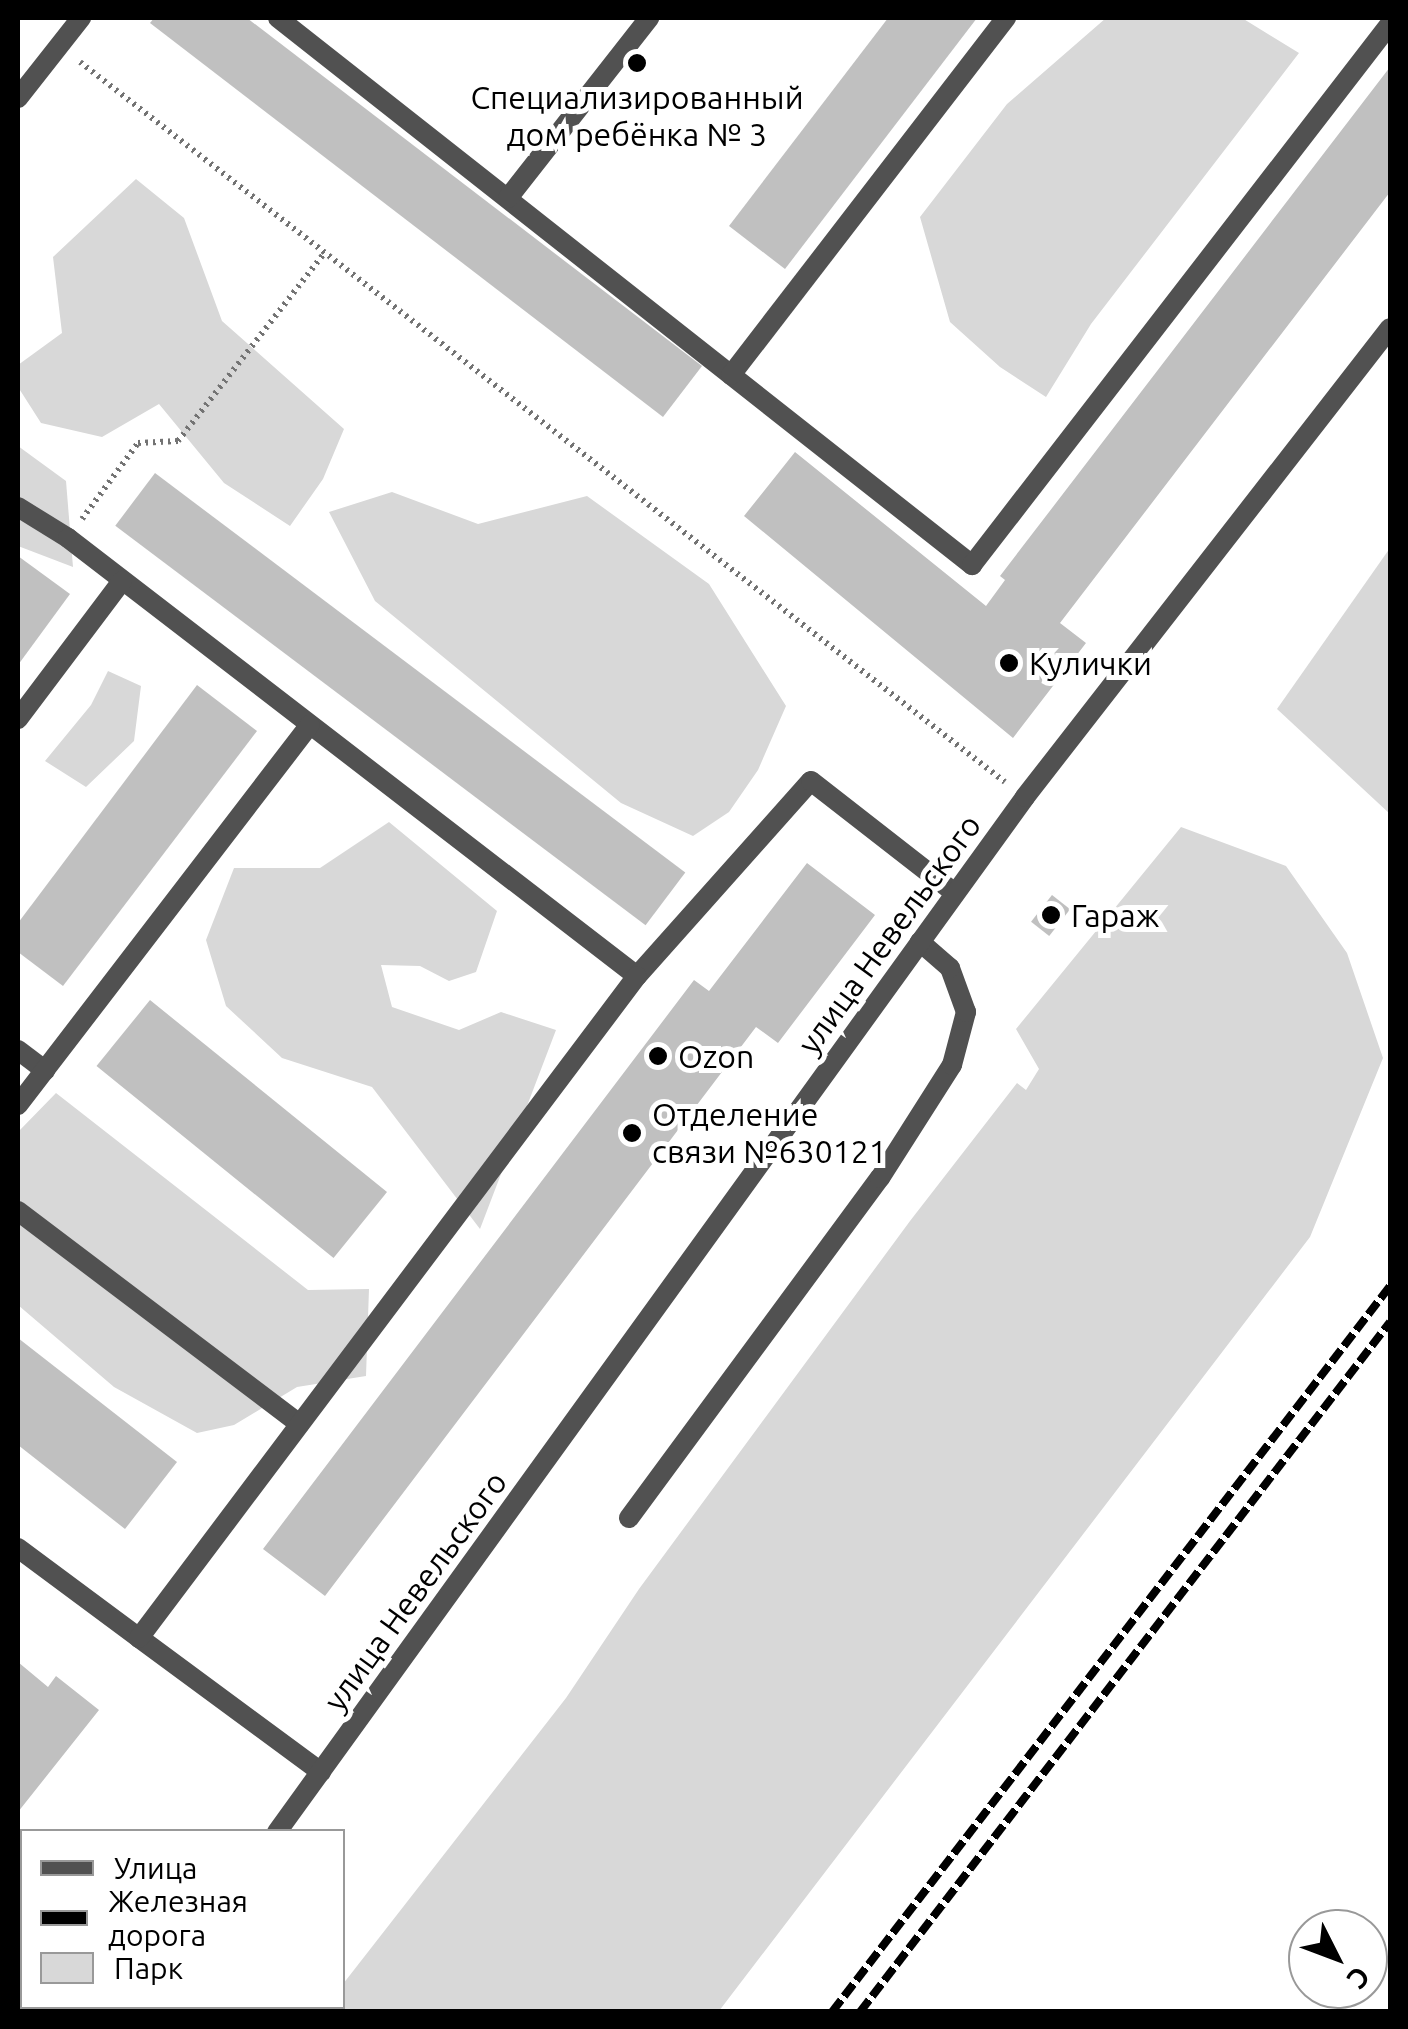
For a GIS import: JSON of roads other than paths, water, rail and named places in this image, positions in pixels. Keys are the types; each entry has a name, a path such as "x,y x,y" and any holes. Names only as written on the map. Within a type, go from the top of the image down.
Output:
{"street":[{"path":"18,98 81,18"},
{"path":"278,18 972,565 1390,24"},
{"path":"508,198 649,18"},
{"path":"731,375 1006,18"},
{"name":"улица Невельского","path":"279,1829 1025,798 1390,328"},
{"path":"18,507 68,538 637,976"},
{"path":"18,719 122,581"},
{"path":"18,1105 310,725"},
{"path":"139,1638 637,976 811,781 955,893"},
{"path":"629,1518 880,1178 952,1065 966,1012 950,968 920,942"},
{"path":"18,1050 45,1070"},
{"path":"18,1211 300,1424"},
{"path":"18,1548 322,1772"}],"railway":[{"path":"832,2012 1390,1286"},
{"path":"860,2012 1390,1322"}],"place":[{"name":"Специализированный дом ребёнка № 3","path":"637,63"},
{"name":"Кулички","path":"1009,663"},
{"name":"Гараж","path":"1051,915"},
{"name":"Ozon","path":"658,1056"},
{"name":"Отделение связи №630121","path":"632,1133"}]}
